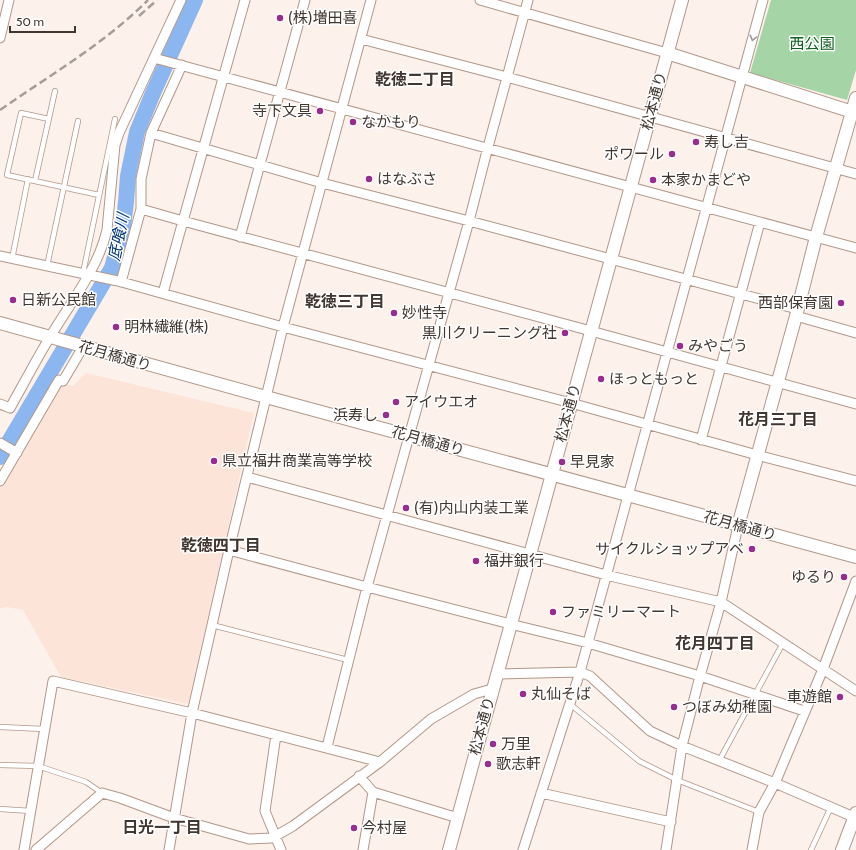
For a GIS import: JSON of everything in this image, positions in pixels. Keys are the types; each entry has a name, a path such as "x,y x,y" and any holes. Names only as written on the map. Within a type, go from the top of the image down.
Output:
{"street":[{"path":"0,38 3,10 9,0"},
{"path":"0,404 10,408 89,274 105,240 115,145 119,133 181,0"},
{"path":"163,293 245,0"},
{"path":"240,236 305,0"},
{"path":"170,850 192,714 212,624 283,326 371,0"},
{"path":"480,0 667,53 854,112"},
{"path":"326,747 367,587 429,366 448,292 470,221 528,0"},
{"name":"松本通り","path":"449,850 496,674 682,0"},
{"path":"523,850 580,672 763,0"},
{"path":"361,39 507,77 856,174"},
{"path":"154,58 856,248"},
{"path":"120,281 141,209 141,178 151,132 182,65"},
{"path":"666,850 682,746 721,602 738,526 757,455 835,168 854,112 856,98"},
{"path":"151,132 322,183 741,294 856,333"},
{"path":"141,209 856,404"},
{"path":"701,440 760,222"},
{"path":"0,256 120,281 856,481"},
{"name":"花月橋通り","path":"0,323 266,397 856,557"},
{"path":"0,482 59,380 63,381 80,346"},
{"path":"0,443 17,453"},
{"path":"247,477 606,575 721,602 856,691"},
{"path":"230,550 367,587 588,643 700,676 804,711"},
{"path":"752,850 759,812 776,783 804,711 823,669 856,581"},
{"path":"496,674 580,672 590,676 650,731 682,746 776,783 832,808 855,816 842,850"},
{"path":"24,850 52,680 326,747 380,762"},
{"path":"36,850 102,793 174,818 249,839 272,838 293,826 380,762 431,719 474,694 492,689"},
{"path":"276,735 265,811 281,850"},
{"path":"359,776 373,792 458,818"},
{"path":"363,850 373,792"},
{"path":"541,793 671,822"}],"lane":[{"path":"35,181 55,92"},
{"path":"49,119 20,113 7,175 100,195"},
{"path":"89,274 100,195 115,119"},
{"path":"47,266 78,121"},
{"path":"12,259 28,179"},
{"path":"212,624 348,660"},
{"path":"720,761 783,643"},
{"path":"570,703 639,761 677,780 759,812"},
{"path":"0,727 44,730"},
{"path":"0,765 38,766 86,782 102,793"},
{"path":"811,850 832,808"},
{"path":"0,809 31,811"}],"shaded area":[{"path":"86,373 254,413 188,704 61,677 23,610 7,607 0,608 0,485 61,383 73,386"}],"green space":[{"name":"西公園","path":"771,0 856,0 856,70 847,100 750,73"}],"waterway":[{"name":"底喰川","path":"0,457 112,268 123,227 128,176 137,132 195,0"}],"railway":[{"path":"0,110 95,45 148,0"},
{"path":"139,16 157,0"}],"place":[{"name":"(株)増田喜","path":"280,18"},
{"name":"寺下文具","path":"320,111"},
{"name":"なかもり","path":"353,122"},
{"name":"寿し吉","path":"696,142"},
{"name":"ポワール","path":"672,154"},
{"name":"はなぶさ","path":"369,179"},
{"name":"本家かまどや","path":"653,180"},
{"name":"日新公民館","path":"13,300"},
{"name":"西部保育園","path":"841,303"},
{"name":"妙性寺","path":"394,313"},
{"name":"明林繊維(株)","path":"116,327"},
{"name":"黒川クリーニング社","path":"565,333"},
{"name":"みやごう","path":"680,346"},
{"name":"ほっともっと","path":"601,379"},
{"name":"アイウエオ","path":"396,402"},
{"name":"浜寿し","path":"386,415"},
{"name":"県立福井商業高等学校","path":"214,461"},
{"name":"早見家","path":"562,462"},
{"name":"(有)内山内装工業","path":"406,508"},
{"name":"サイクルショップアベ","path":"752,549"},
{"name":"福井銀行","path":"476,561"},
{"name":"ゆるり","path":"844,577"},
{"name":"ファミリーマート","path":"553,612"},
{"name":"丸仙そば","path":"523,694"},
{"name":"車遊館","path":"840,697"},
{"name":"つぼみ幼稚園","path":"674,707"},
{"name":"万里","path":"493,744"},
{"name":"歌志軒","path":"488,764"},
{"name":"今村屋","path":"354,828"}],"district":[{"name":"乾徳二丁目","path":"415,79"},
{"name":"乾徳三丁目","path":"345,301"},
{"name":"花月三丁目","path":"778,419"},
{"name":"乾徳四丁目","path":"221,545"},
{"name":"花月四丁目","path":"715,643"},
{"name":"日光一丁目","path":"162,827"}]}
